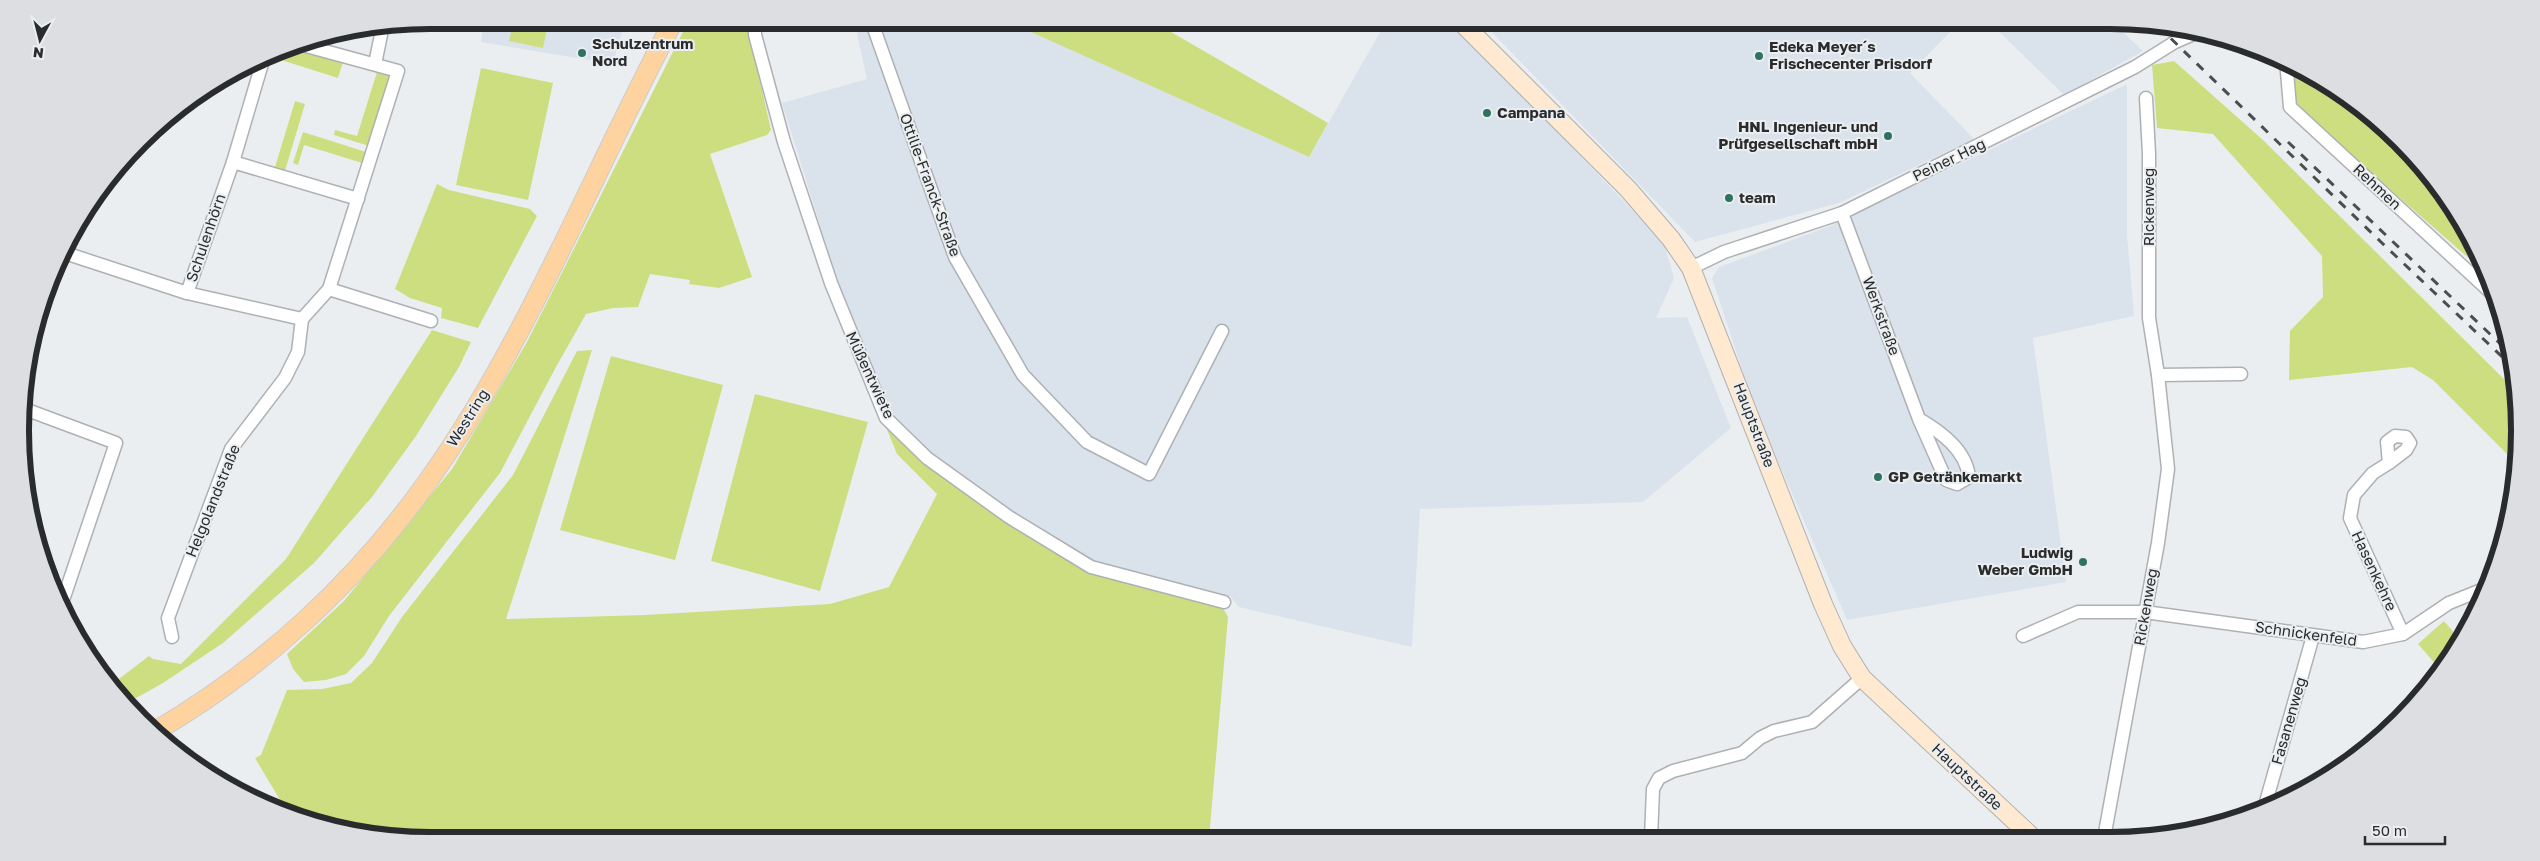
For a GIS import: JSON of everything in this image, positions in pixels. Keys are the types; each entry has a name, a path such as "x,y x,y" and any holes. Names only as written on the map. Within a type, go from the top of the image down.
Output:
{"main road":[{"name":"Westring","path":"160,728 228,684 300,626 358,567 428,481 504,358 669,29"},
{"name":"Hauptstraße","path":"1468,29 1628,189 1671,239 1691,268 1823,604 1842,646 1862,678 2027,832"}],"street":[{"name":"Müßentwiete","path":"755,29 784,142 835,296 886,418 935,463 1009,517 1092,568 1224,602"},
{"name":"Ottilie-Franck-Straße","path":"874,29 955,257 1023,375 1087,442 1148,474 1222,331"},
{"path":"375,64 382,32"},
{"name":"Peiner Hag","path":"1691,268 1724,252 1842,213 2135,68 2175,42 2189,36"},
{"path":"187,293 302,319 329,289 398,71 311,47"},
{"name":"Schulenhörn","path":"69,254 187,293 233,162 261,66"},
{"name":"Rehmen","path":"2287,70 2290,107 2485,287"},
{"name":"Rickenweg","path":"2105,832 2145,612 2168,469 2158,375 2149,318 2146,98"},
{"path":"233,162 358,200"},
{"name":"Werkstraße","path":"1842,213 1919,419 1946,480 1957,484 1969,477 1968,465 1942,432 1919,419"},
{"path":"329,289 431,321"},
{"name":"Helgolandstraße","path":"172,637 168,618 231,449 285,378 298,352 302,319"},
{"path":"2158,375 2241,374"},
{"path":"30,411 116,442 64,596"},
{"name":"Hasenkehre","path":"2390,463 2373,474 2354,495 2350,518 2403,634"},
{"name":"Schnickenfeld","path":"2023,636 2078,612 2145,612 2364,642 2403,634 2450,603 2477,592"},
{"name":"Fasanenweg","path":"2266,800 2313,636"},
{"path":"1651,832 1653,789 1659,778 1673,771 1742,753 1760,738 1774,731 1812,722 1862,678"}],"shaded area":[{"name":"Schulzentrum Nord","path":"483,29 623,29 613,64 481,42"},
{"path":"856,29 1027,29 1309,157 1382,29 1458,29 1664,243 1674,278 1656,318 1687,317 1731,428 1643,502 1420,509 1412,647 1239,607 1230,596 1099,565 1013,514 932,454 892,417 843,299 782,103 867,79"},
{"path":"1489,29 1953,29 1910,73 1974,139 1839,203 1695,242"},
{"path":"1996,29 2120,29 2143,51 2064,95"},
{"path":"2127,84 2127,235 2134,316 2033,338 2066,582 1847,620 1754,406 1712,278 1719,267 1830,226"}],"green space":[{"path":"512,29 547,29 543,48 509,41"},
{"path":"684,29 748,29 771,130 767,135 710,154 752,277 719,288 689,284 690,280 650,274 638,307 613,308 586,314 500,473 389,616 364,656 346,674 326,680 304,682 293,669 287,654 344,601 452,469 527,342"},
{"path":"1024,29 1166,29 1328,123 1309,157"},
{"path":"304,49 344,59 338,78 281,60 282,57"},
{"path":"2174,61 2263,140 2508,383 2511,430 2510,457 2433,380 2412,367 2289,380 2290,331 2323,297 2322,256 2213,134 2157,128 2152,65"},
{"path":"355,66 388,72 390,77 369,146 334,135 335,130 357,136 377,72"},
{"path":"481,68 553,83 528,200 456,185"},
{"path":"2293,73 2333,96 2374,128 2412,166 2444,207 2475,263 2296,107"},
{"path":"295,101 305,104 284,174 252,165 254,161 275,167"},
{"path":"303,132 366,152 362,163 304,145 298,165 293,163"},
{"path":"437,184 449,190 530,209 537,216 478,328 441,318 442,308 410,298 395,289"},
{"path":"432,330 471,342 459,367 416,436 372,497 314,563 223,643 163,683 133,700 117,681 149,656 153,659 181,664 286,559"},
{"path":"592,350 506,619 645,615 830,604 889,587 937,494 897,454 883,420 1090,571 1223,608 1228,617 1210,832 430,832 378,829 352,825 282,804 255,758 261,755 287,690 322,689 351,683 372,663 402,617 513,475 577,351"},
{"path":"611,356 723,385 675,560 560,530"},
{"path":"755,394 868,422 820,591 711,561"},
{"path":"2444,621 2455,634 2436,665 2418,644"}],"railway":[{"path":"2165,32 2505,360"},
{"path":"2288,142 2503,346"}],"place":[{"name":"Schulzentrum Nord","path":"582,53"},
{"name":"Edeka Meyer´s Frischecenter Prisdorf","path":"1759,56"},
{"name":"Campana","path":"1487,113"},
{"name":"HNL Ingenieur- und Prüfgesellschaft mbH","path":"1888,136"},
{"name":"team","path":"1729,198"},
{"name":"GP Getränkemarkt","path":"1878,477"},
{"name":"Ludwig Weber GmbH","path":"2083,562"}]}
